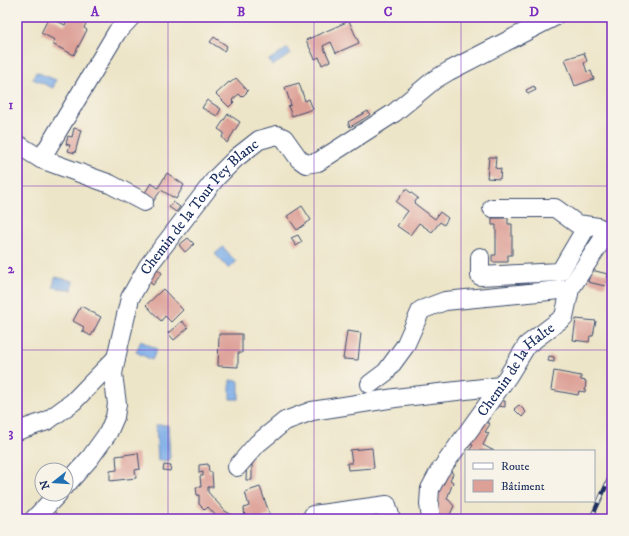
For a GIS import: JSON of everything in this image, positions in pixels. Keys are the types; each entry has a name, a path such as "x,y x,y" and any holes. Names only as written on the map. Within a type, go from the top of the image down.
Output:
{"street":[{"path":"41,159 117,32 131,17"},
{"name":"Chemin de la Tour Pey Blanc","path":"74,476 90,458 108,433 115,417 117,404 113,374 130,298 148,266 216,178 236,158 259,140 277,135 284,138 298,159 306,164 318,162 394,113 434,80 554,17"},
{"path":"17,144 41,159 110,184 144,202"},
{"path":"492,208 555,208 578,224 610,227"},
{"path":"480,257 480,276 560,272 587,226"},
{"name":"Chemin de la Halte","path":"431,519 429,504 430,489 439,472 501,386 527,345 564,317 570,289 610,227"},
{"path":"370,384 386,372 405,346 421,310 445,301 570,289"},
{"path":"17,431 47,421 73,402 116,358"},
{"path":"237,467 257,444 285,421 312,411 395,398 501,386"},
{"path":"34,519 50,502"},
{"path":"312,515 387,505 391,519"}],"water":[{"path":"288,48 291,54 272,66 269,60"},
{"path":"36,72 56,80 53,88 33,79"},
{"path":"223,247 236,262 229,269 215,254"},
{"path":"55,277 73,281 72,290 53,287"},
{"path":"141,341 157,349 152,360 136,352"},
{"path":"230,380 239,381 239,399 230,399"},
{"path":"156,425 168,425 170,460 158,461"}],"building":[{"path":"49,17 65,25 69,17 89,17 84,28 87,30 74,55 52,44 55,40 41,33"},
{"path":"349,21 359,43 336,53 331,42 323,46 330,61 322,65 319,57 315,59 306,40"},
{"path":"214,37 227,46 224,51 210,42"},
{"path":"584,53 587,61 584,63 587,72 591,71 594,79 575,86 565,59"},
{"path":"236,78 248,91 242,97 239,94 232,100 234,102 229,107 216,94 229,82 230,83"},
{"path":"299,83 305,101 309,99 313,109 292,116 288,106 291,105 285,87"},
{"path":"534,86 536,90 528,94 526,90"},
{"path":"207,100 221,109 217,116 202,108"},
{"path":"368,111 370,115 350,127 348,122"},
{"path":"228,114 240,122 227,143 222,137 224,133 218,129"},
{"path":"74,128 81,130 75,153 68,151 70,145 66,144 68,136 72,137"},
{"path":"489,157 496,157 495,168 501,169 500,179 487,178"},
{"path":"167,173 184,185 176,199 161,190 151,205 141,199 151,183 158,188"},
{"path":"406,189 418,198 414,203 435,219 440,212 448,218 444,225 440,222 432,232 419,223 410,235 397,226 408,211 396,202"},
{"path":"173,202 180,207 176,212 169,207"},
{"path":"302,206 311,220 297,230 287,216"},
{"path":"492,218 508,218 508,224 512,224 512,255 508,255 508,262 492,262 492,255 496,255 496,225 492,225"},
{"path":"298,235 302,242 296,246 291,238"},
{"path":"188,238 194,244 185,252 179,245"},
{"path":"155,267 162,273 153,285 146,279"},
{"path":"591,270 608,274 605,286 588,282"},
{"path":"163,289 183,310 171,322 165,316 161,321 146,305"},
{"path":"81,306 101,317 91,336 82,331 84,327 73,321"},
{"path":"576,319 596,321 593,336 590,336 589,342 573,340"},
{"path":"182,321 188,328 174,340 168,333"},
{"path":"347,331 361,333 358,360 343,359"},
{"path":"219,334 242,334 242,353 238,353 238,367 218,366"},
{"path":"549,356 554,357 554,362 548,361"},
{"path":"554,371 581,376 581,380 586,381 585,392 579,391 578,395 551,390"},
{"path":"499,400 505,401 505,407 498,406"},
{"path":"519,405 526,412 522,417 514,409"},
{"path":"484,420 490,424 485,432 489,433 483,445 492,450 470,450 473,445 469,443"},
{"path":"372,448 374,468 348,470 347,463 352,463 350,450"},
{"path":"138,453 140,469 135,470 136,478 110,481 110,471 117,470 116,456"},
{"path":"247,457 252,457 252,480 246,480"},
{"path":"208,464 209,472 212,472 213,487 208,487 208,492 225,511 232,515 231,519 219,519 208,507 205,510 199,504 199,495 197,495 196,487 201,487 200,476 203,476 203,472 199,473 199,465"},
{"path":"447,464 453,474 450,480 453,482 447,499 454,506 448,519 441,519 433,515 439,500 433,498"},
{"path":"164,465 171,466 170,471 163,470"},
{"path":"260,487 270,515 260,519 245,519 244,508 249,506 245,492"},
{"path":"54,511 59,517 57,519 46,519"}],"railway":[{"path":"591,519 612,473"}]}
